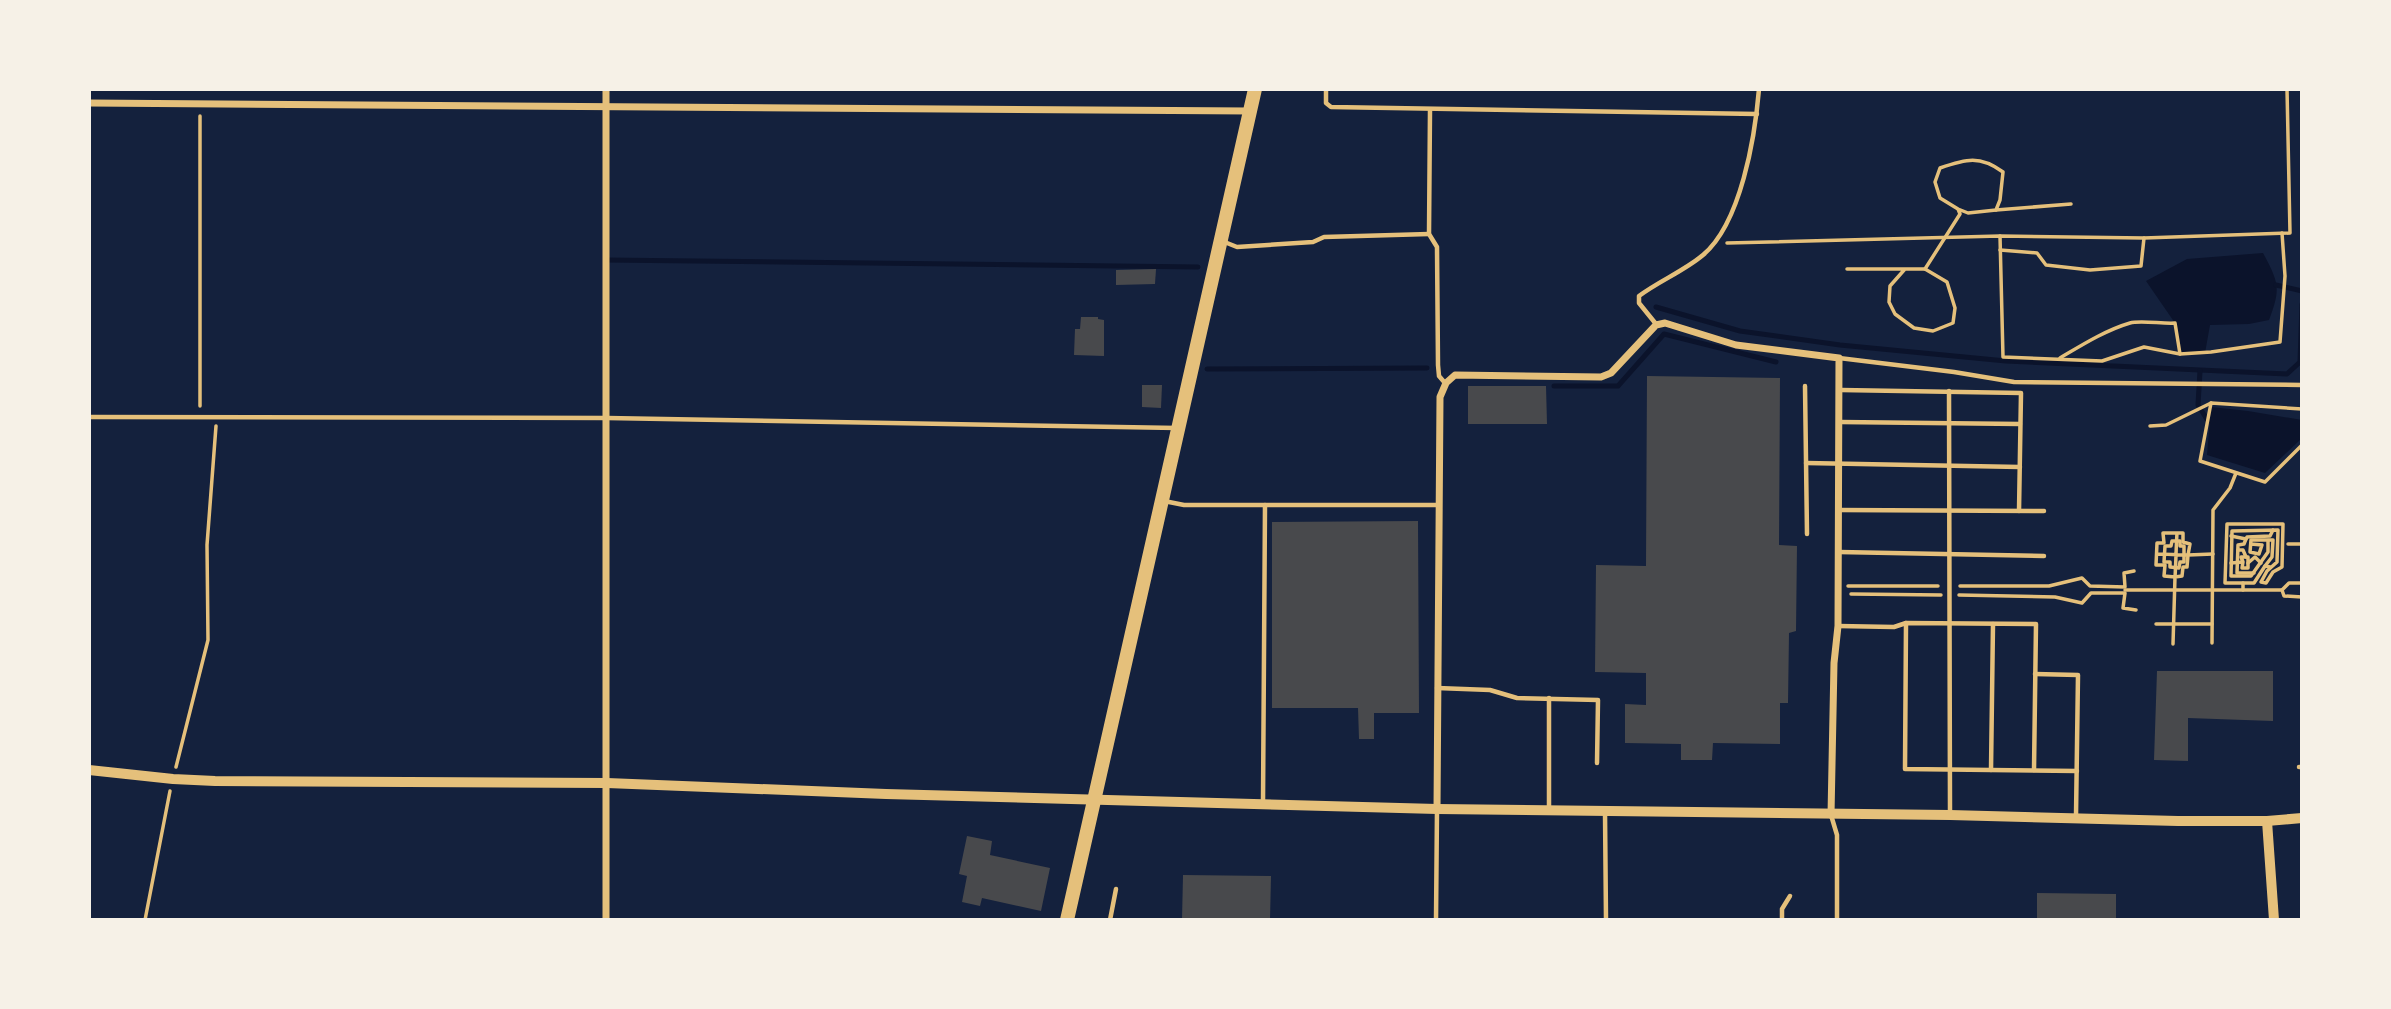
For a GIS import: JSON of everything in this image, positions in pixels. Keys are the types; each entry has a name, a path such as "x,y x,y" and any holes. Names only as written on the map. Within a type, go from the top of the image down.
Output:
{"main road":[{"path":"1067,920 1255,89"}],"street":[{"path":"606,89 606,920"},
{"path":"89,103 1250,111"},
{"path":"1437,808 1440,397 1446,383 1455,375 1601,377 1611,373 1656,325 1673,324 1736,345 1839,358 1841,390 1838,626 1834,663 1831,815"},
{"path":"89,770 173,779 607,783 886,794 1437,808 2267,821 2302,818"},
{"path":"2267,821 2274,920"}],"lane":[{"path":"1326,89 1326,103 1331,107 1757,114"},
{"path":"1656,325 1639,303 1639,296 1702,256 1714,243 1737,198 1750,157 1759,89"},
{"path":"1430,110 1429,234 1437,247 1438,365 1439,376 1446,383"},
{"path":"1221,241 1237,247 1313,242 1324,237 1429,234"},
{"path":"1839,358 2014,382 2302,385"},
{"path":"1805,386 1807,534"},
{"path":"1841,390 2021,393 2019,511"},
{"path":"1949,391 1950,814"},
{"path":"89,417 607,418 1179,428"},
{"path":"1840,422 2020,424"},
{"path":"1806,463 2020,467"},
{"path":"1163,500 1184,505 1439,505"},
{"path":"1263,803 1265,505"},
{"path":"1839,510 2044,511"},
{"path":"1839,552 2044,556"},
{"path":"1838,626 1894,627 1906,623 2036,625 2034,770"},
{"path":"1906,623 1905,769 2077,771"},
{"path":"1991,770 1993,624"},
{"path":"2035,674 2078,675 2076,817"},
{"path":"1437,688 1490,691 1517,698 1598,700 1597,763"},
{"path":"1549,698 1549,810"},
{"path":"1436,920 1437,808"},
{"path":"1605,811 1606,920"},
{"path":"1831,815 1837,835 1837,920"},
{"path":"1110,920 1116,889"},
{"path":"1782,920 1782,909 1790,896"}],"path":[{"path":"1714,243 2290,233 2287,89"},
{"path":"200,419 201,104"},
{"path":"1996,210 2000,200 2003,172 1991,163 1967,159 1940,167 1934,182 1940,198 1968,213 2071,204"},
{"path":"1926,269 1960,214 1958,209"},
{"path":"2000,236 2003,357 2102,361 2144,347 2180,354 2280,342 2285,276 2282,233"},
{"path":"2000,250 2037,253 2046,265 2079,269 2141,266 2144,237"},
{"path":"1847,269 1905,269 1926,269 1947,282 1955,308 1953,323 1933,331 1914,328 1895,314 1889,303 1890,286 1905,269"},
{"path":"2058,359 2133,322 2157,325 2175,323 2180,354"},
{"path":"2150,426 2166,425 2211,403 2302,409"},
{"path":"2211,403 2200,461 2265,482 2302,445"},
{"path":"145,920 173,779 208,640 206,545 216,419"},
{"path":"2212,643 2213,510 2230,488 2236,472"},
{"path":"2254,573 2237,573 2247,558 2252,540 2268,540 2268,552 2263,564 2255,583 2225,583 2227,524 2283,524 2283,567 2273,572 2266,583 2261,582 2277,562 2278,530 2232,531 2231,576 2251,576 2254,573 2263,564"},
{"path":"2238,550 2238,545 2244,544 2247,537 2270,536 2273,530"},
{"path":"2176,541 2172,541 2171,546 2165,546 2164,562 2170,562 2170,567 2179,568 2180,562 2183,562 2186,555 2190,544 2183,542 2183,533 2163,533 2164,543 2157,543 2156,565 2165,565 2164,576 2182,576 2183,567 2187,567 2186,555 2183,546 2180,546 2180,541 2176,541"},
{"path":"2173,644 2177,533"},
{"path":"2231,536 2246,540"},
{"path":"2231,563 2259,554 2262,545 2251,544"},
{"path":"2288,544 2302,544"},
{"path":"2238,550 2247,558 2255,557 2271,567"},
{"path":"2238,550 2243,550 2247,558"},
{"path":"2157,554 2213,554"},
{"path":"2134,571 2123,573 2123,608 2136,610"},
{"path":"1838,590 2049,586 2081,578 2090,586 2125,590"},
{"path":"2243,583 2243,590"},
{"path":"1838,590 2055,597 2082,603 2091,593 2125,590 2282,590 2288,583 2302,583"},
{"path":"2282,590 2284,596 2302,597"},
{"path":"2156,624 2212,624"}],"water":[{"path":"2263,253 2275,279 2277,293 2269,320 2249,324 2210,325 2205,353 2180,354 2177,326 2146,281 2187,259"},
{"path":"2211,407 2302,420 2302,438 2265,473 2207,455"}],"building":[{"path":"1156,269 1155,284 1116,285 1116,270"},
{"path":"1081,317 1098,317 1104,320 1104,356 1074,355 1075,329 1080,329"},
{"path":"1647,376 1780,378 1779,545 1797,546 1796,631 1789,633 1788,703 1780,703 1780,744 1713,743 1712,760 1681,760 1681,744 1625,743 1625,704 1646,705 1646,673 1595,672 1596,565 1646,566"},
{"path":"1142,385 1162,385 1161,408 1142,407"},
{"path":"1468,386 1546,386 1547,424 1468,424"},
{"path":"1418,521 1419,713 1374,713 1374,739 1359,739 1358,708 1272,708 1272,522"},
{"path":"2157,671 2273,671 2273,721 2188,718 2188,761 2154,760"},
{"path":"967,836 992,841 990,855 1050,868 1041,911 982,898 980,906 962,902 967,876 959,874"},
{"path":"1183,875 1271,876 1270,920 1182,920"},
{"path":"2037,893 2116,894 2116,920 2037,920"}],"waterway":[{"path":"606,260 1198,267"},
{"path":"2276,285 2302,291"},
{"path":"1656,307 1740,331 1840,345 2006,361 2287,374 2300,362 2302,304"},
{"path":"1554,386 1618,386 1664,334 1776,362"},
{"path":"1207,369 1427,368"},
{"path":"2200,371 2198,405 2208,421"}]}
